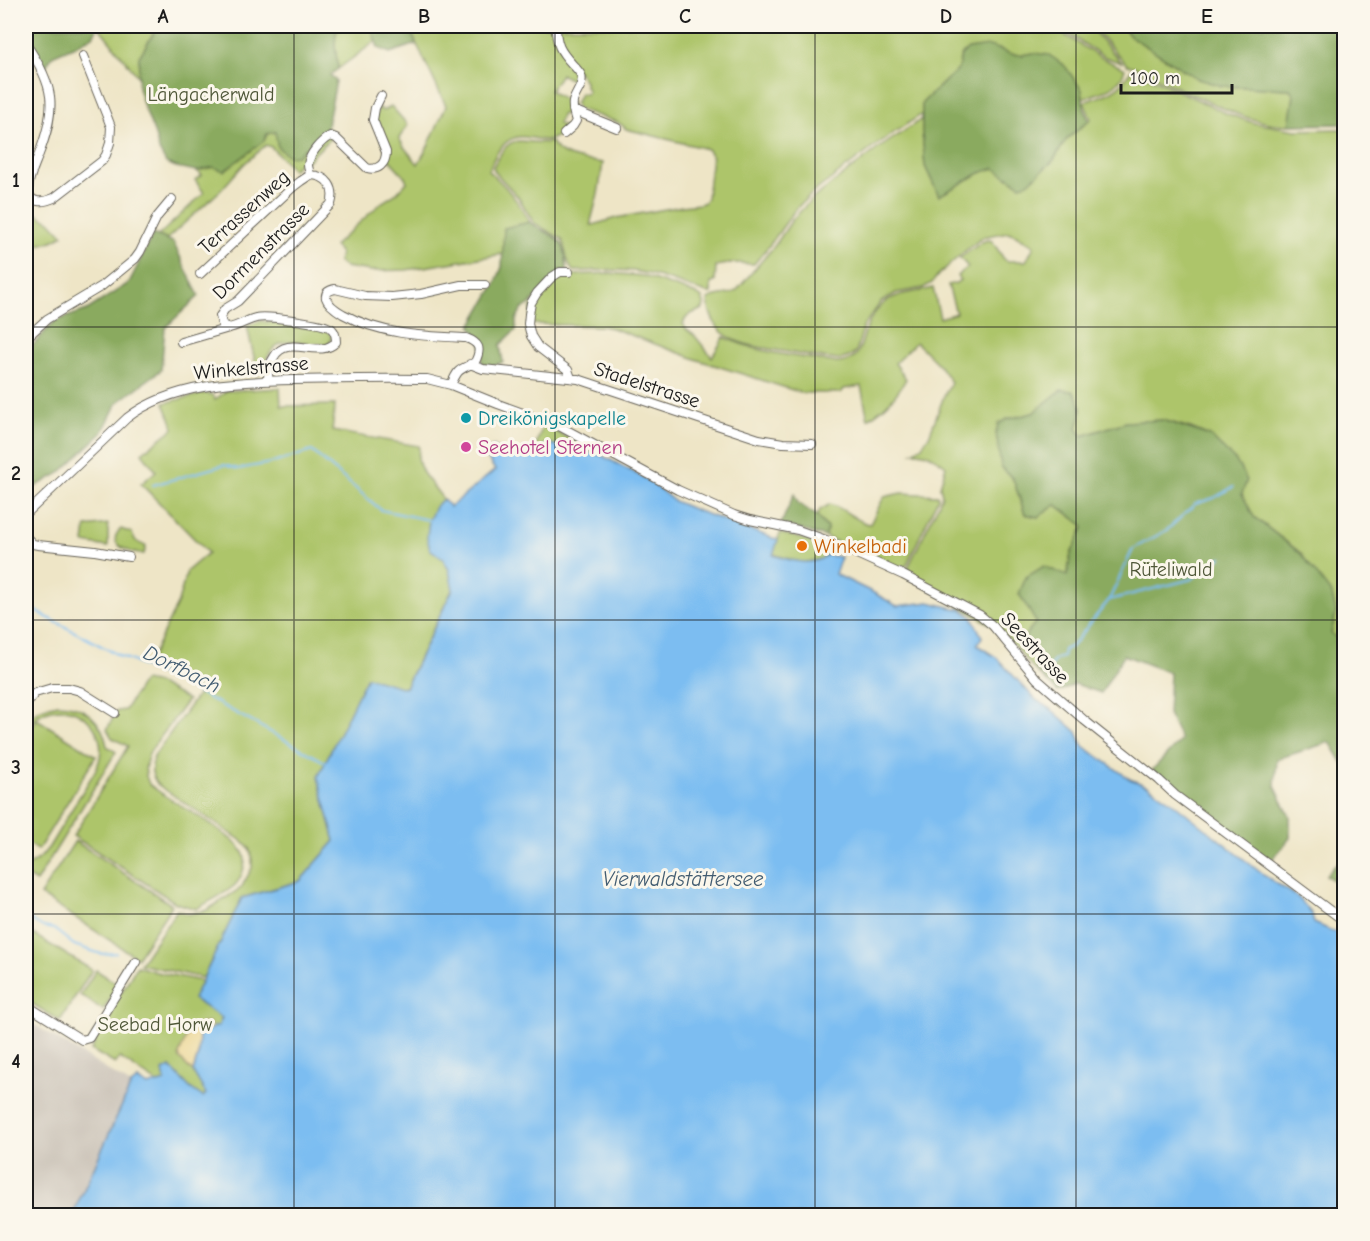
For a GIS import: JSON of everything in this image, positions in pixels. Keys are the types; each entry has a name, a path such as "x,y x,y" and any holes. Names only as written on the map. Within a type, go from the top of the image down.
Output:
{"street":[{"path":"556,26 557,39 562,53 581,76 581,83 573,101 576,121 564,134"},
{"path":"26,46 46,79 51,103 48,127 28,188 31,197 41,202 54,198 98,165 109,148 111,135 108,119 83,56"},
{"path":"310,175 308,164 313,154 324,139 330,136 336,138 367,168 377,169 384,162 386,152 373,120 375,108 381,96"},
{"path":"573,110 616,128"},
{"name":"Terrassenweg","path":"200,274 293,187 310,175"},
{"name":"Dormenstrasse","path":"268,380 269,367 278,351 290,346 326,348 332,346 336,342 333,330 324,325 266,316 229,328 225,327 220,320 222,312 238,301 331,204 333,195 329,183 319,176 310,175"},
{"path":"26,338 46,319 102,286 135,259 157,217 172,199"},
{"path":"569,272 560,272 552,277 537,293 531,303 528,324 531,336 538,347 568,370 571,378"},
{"path":"451,385 458,371 475,362 479,353 474,341 466,338 408,335 366,325 336,309 328,302 327,294 330,290 335,289 365,296 392,297 421,294 461,285 485,285"},
{"path":"181,342 229,328"},
{"name":"Stadelstrasse","path":"470,364 483,369 578,379 759,439 812,444"},
{"name":"Winkelstrasse","path":"26,514 120,424 146,405 171,394 235,382 268,380 427,379 451,385"},
{"name":"Seestrasse","path":"451,385 561,427 678,490 734,515 798,530 826,540 903,575 980,615 993,626 1037,679 1084,720 1175,795 1344,921"},
{"path":"26,537 33,544 38,545 129,557"},
{"path":"26,704 35,693 52,688 69,688 80,691 115,713"},
{"path":"26,1005 82,1040 86,1040 136,962"}],"shaded area":[{"path":"26,1022 32,1023 131,1085 72,1215 26,1215"}],"green space":[{"path":"26,26 98,27 93,36 52,56 45,68 26,40"},
{"path":"98,26 158,26 139,57 139,78"},
{"name":"Längacherwald","path":"158,26 344,26 336,32 338,69 330,75 336,81 327,127 298,155 289,156 278,148 275,132 267,134 264,141 224,171 213,167 197,171 166,163 159,150 138,88 139,57"},
{"path":"344,26 371,26 376,41 338,69 336,32"},
{"path":"371,26 396,26 412,34 416,44 390,53 378,48"},
{"path":"396,26 555,26 555,38 577,73 573,81 561,74 550,91 571,103 569,114 562,114 558,124 569,128 557,137 548,140 524,137 511,139 501,147 494,159 489,171 512,195 530,222 504,228 503,254 406,270 371,271 345,267 338,262 340,253 334,246 407,182 388,158 375,118 379,107 383,111 391,106 408,125 399,138 418,164 446,106 412,34"},
{"path":"559,26 1048,26 1125,69 1114,86 1083,98 1082,90 1034,53 1011,54 999,49 961,55 958,69 922,103 922,114 815,191 795,210 754,264 734,263 716,266 715,282 711,283 711,293 707,293 648,273 614,270 573,271 562,239 534,223 518,197 495,172 493,167 500,155 506,147 518,141 551,142 555,148 567,155 581,160 603,163 591,225 616,218 700,204 707,198 712,156 707,149 626,129 617,122 578,109 575,104 580,93 586,94 588,91 585,81 563,51"},
{"path":"1055,26 1089,26 1122,63 1105,57"},
{"path":"1092,26 1122,26 1130,36 1198,79 1222,86 1290,89 1294,95 1289,125 1257,121 1237,114 1127,65"},
{"path":"1122,26 1344,26 1344,124 1289,125 1294,95 1290,89 1222,86 1198,79 1130,36"},
{"path":"989,46 1011,54 1049,55 1065,66 1082,90 1084,108 1089,120 1066,140 1053,161 1028,183 1020,185 994,168 978,174 939,196 925,166 922,103 958,69 961,55 968,49"},
{"path":"1131,70 1228,114 1254,123 1296,130 1344,129 1344,644 1331,633 1336,613 1301,553 1254,517 1210,436 1191,428 1163,420 1126,422 1082,436 1077,428 1080,418 1062,390 1033,413 1007,419 1001,467 1013,479 1025,514 1038,517 1056,505 1084,526 1071,554 1067,576 1026,634 1043,662 1035,670 1002,631 905,574 939,503 942,495 940,486 946,466 927,454 913,452 922,446 929,436 951,382 939,365 916,342 895,363 906,379 890,402 868,419 861,386 844,389 841,393 802,393 698,360 612,328 530,324 531,307 556,276 609,273 644,276 702,298 703,309 688,316 683,324 712,357 724,337 737,343 779,354 837,363 845,362 852,359 859,351 872,318 888,300 933,288 940,318 956,313 948,285 960,280 957,276 968,267 960,258 982,242 992,241 1007,261 1026,261 1034,246 1008,232 983,237 938,275 932,283 923,288 896,293 881,302 864,325 855,353 839,360 762,348 737,341 722,332 716,325 710,312 708,299 737,290 776,244 792,220 812,199 876,150 922,119 925,166 939,196 994,167 1020,185 1053,161 1066,140 1091,119 1084,102 1115,89"},
{"path":"327,127 335,134 306,162 299,163 293,170 271,147 266,145 167,239 158,236 204,193 195,180 202,175 197,171 213,167 264,141 267,134 275,132 298,155"},
{"path":"27,209 50,221 63,235 45,243 35,245 26,243"},
{"path":"530,222 561,243 565,252 567,271 560,271 530,304 521,310 516,320 516,330 500,345 503,362 493,366 482,364 481,341 471,326 495,285 502,267 504,228"},
{"path":"153,234 173,242 199,296 165,328 161,370 117,403 102,433 60,473 26,492 26,348 32,346 55,321 87,310 129,283"},
{"path":"260,321 327,330 331,339 326,345 292,342 280,344 270,353 258,375 247,326"},
{"path":"280,388 281,406 335,405 332,431 419,446 418,461 423,473 443,499 435,507 430,549 443,559 449,570 453,588 404,689 367,677 318,777 335,841 300,881 242,898 203,978 140,964 177,910 189,914 207,910 241,888 252,868 252,857 249,848 242,841 158,785 152,774 154,756 201,690 148,665 178,602 187,571 208,553 141,484 156,471 142,453 174,428 164,403 206,393 213,395 215,400 226,391"},
{"name":"Rüteliwald","path":"1061,390 1073,391 1079,401 1081,413 1077,428 1082,436 1126,422 1163,420 1210,436 1236,461 1247,480 1242,494 1254,517 1301,554 1332,594 1336,613 1331,633 1344,644 1344,765 1330,742 1277,759 1275,786 1290,817 1290,838 1271,861 1152,770 1181,740 1168,714 1170,673 1124,655 1101,693 1075,684 1058,692 1035,670 1043,662 1025,641 1026,634 1036,622 1019,594 1026,577 1044,566 1067,576 1071,554 1084,526 1056,505 1038,517 1025,514 1013,479 1001,467 996,433 998,424 1007,419 1033,413"},
{"path":"543,425 601,455 550,444 533,454"},
{"path":"901,493 937,495 938,498 907,564 900,571 826,537 827,528 817,516 820,510 830,504 870,524 884,497"},
{"path":"794,494 798,503 817,516 827,528 826,537 781,524"},
{"path":"108,524 108,547 84,543 86,527"},
{"path":"121,529 132,533 137,542 146,546 144,554 127,550 117,544 116,535"},
{"path":"780,533 830,546 827,555 822,559 802,563 773,554"},
{"path":"143,681 159,684 188,700 149,754 145,771 149,784 216,828 239,847 244,855 243,871 235,885 196,909 176,903 73,836 128,746 112,738 107,729 117,711 125,710"},
{"path":"58,704 76,707 91,716 101,729 107,746 116,752 36,882 26,876 26,867 40,858 49,847 95,771 100,754 99,738 92,725 81,715 68,710 53,710 39,716 26,729 26,720 33,714 45,707"},
{"path":"37,719 96,756 38,850 26,842 26,737"},
{"path":"75,841 172,905 137,958 40,895"},
{"path":"1344,851 1344,888 1326,875 1342,858"},
{"path":"26,930 92,970 60,1021 26,1000"},
{"name":"Seebad Horw","path":"137,966 202,981 194,999 222,1017 220,1025 200,1036 193,1072 207,1093 203,1097 190,1088 170,1067 165,1081 157,1083 120,1058 115,1064 91,1050 95,1043 92,1041"},
{"path":"96,970 119,985 103,1010 80,995"}],"sand":[{"path":"209,1022 213,1029 200,1036 193,1072 180,1059 179,1054 188,1033 200,1024"}],"water":[{"name":"Vierwaldstättersee","path":"550,444 601,455 648,480 674,501 778,540 773,555 808,562 827,555 841,557 835,574 897,606 929,602 961,609 972,617 982,637 977,645 996,657 1036,700 1051,709 1077,732 1083,746 1130,779 1148,786 1172,802 1265,876 1298,897 1312,914 1314,923 1344,936 1344,1215 72,1216 131,1085 138,1080 148,1086 165,1081 163,1071 170,1067 190,1088 203,1097 206,1094 193,1072 198,1055 199,1036 219,1025 222,1018 193,999 242,898 300,881 335,841 318,777 367,677 405,688 453,589 449,570 443,559 430,549 427,538 429,520 435,507 443,499 450,507 495,470 484,453 494,446 500,456 533,454 542,446"}],"waterway":[{"path":"153,485 224,465 238,469 276,462 312,451 381,510 429,520"},
{"path":"1044,673 1056,659 1063,657 1064,650 1072,646 1109,600 1133,549 1167,530 1195,504 1214,498 1233,487"},
{"path":"1109,600 1192,579 1221,557"},
{"name":"Dorfbach","path":"26,606 120,656 174,679 325,762"},
{"path":"26,917 43,927 54,929 74,945 101,954 116,953"}],"place":[{"name":"Dreikönigskapelle","path":"466,418"},
{"name":"Seehotel Sternen","path":"466,447"},
{"name":"Winkelbadi","path":"802,546"}]}
